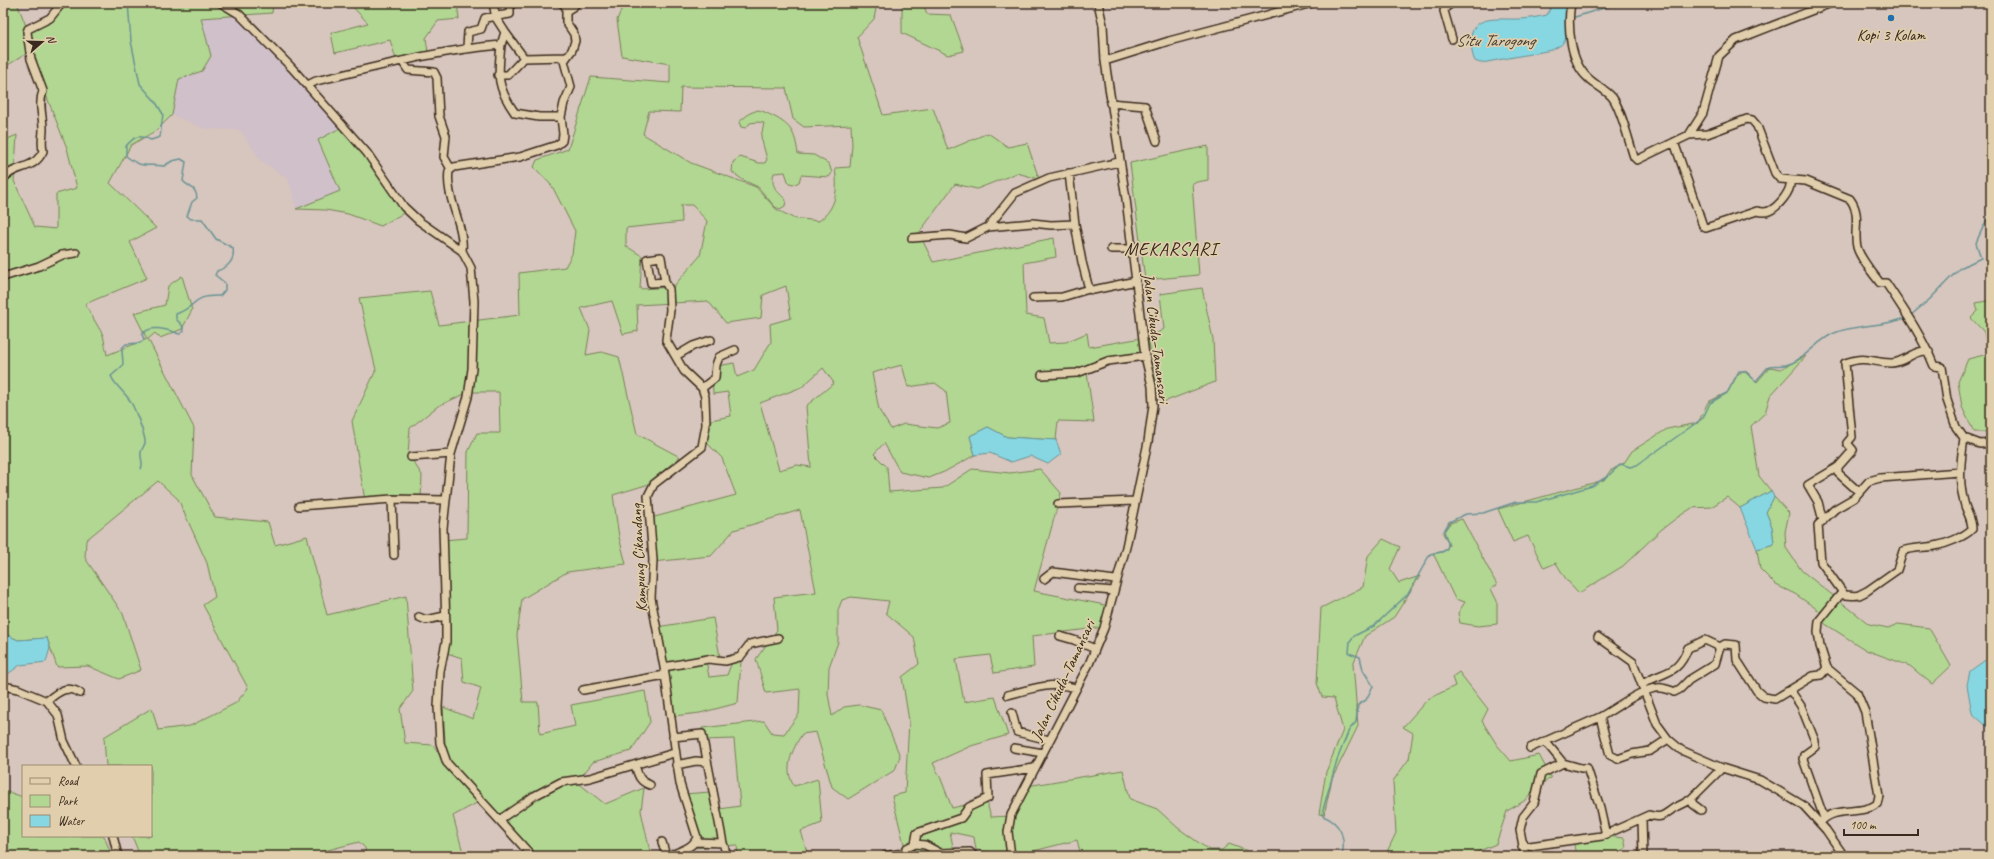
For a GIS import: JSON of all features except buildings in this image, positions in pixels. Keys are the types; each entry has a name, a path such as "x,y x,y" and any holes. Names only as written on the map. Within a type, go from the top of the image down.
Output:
{"street":[{"path":"3,179 7,174 35,163 43,151 41,140 43,131 40,99 43,92 31,59 27,32 28,29 50,18 62,3"},
{"path":"221,3 239,14 308,86 367,153 404,207 419,221 462,251"},
{"path":"494,3 496,18 524,58"},
{"path":"467,47 468,32 481,29 485,18 496,18 510,14 510,3"},
{"path":"562,3 568,8"},
{"path":"568,8 574,6 576,3"},
{"name":"Jalan Cikuda–Tamansari","path":"1011,856 1008,825 1015,806 1076,688 1104,628 1126,547 1148,442 1153,405 1152,386 1145,356 1132,249 1110,103 1105,61 1103,25 1098,3"},
{"path":"1105,61 1169,41 1312,3"},
{"path":"1452,3 1445,8 1444,11 1452,39"},
{"path":"1571,3 1570,24 1572,47 1576,59 1582,72 1612,98 1634,157 1639,160 1689,135 1707,134 1747,119 1752,120 1757,126 1775,173 1780,179 1790,181 1806,181 1850,199 1855,210 1858,228 1857,249 1880,284 1886,283 1909,316 1929,352 1934,366 1942,367 1947,400 1956,427 1964,438 1980,444 1991,443"},
{"path":"1689,135 1703,113 1719,56 1736,40 1831,3"},
{"path":"451,169 520,157 557,145 562,141 563,134 561,117 564,103 571,87 564,65 566,57 572,50 575,42 574,34 566,22 566,11 568,8"},
{"path":"505,32 501,44 498,75 504,97 515,113 539,117 561,117"},
{"path":"308,86 316,81 402,61 467,47 501,44"},
{"path":"498,75 508,75 524,58 566,57"},
{"path":"402,61 408,70 434,72 437,78 439,116 446,136 444,157 451,169"},
{"path":"1110,103 1145,106 1157,141"},
{"path":"1674,142 1703,226 1706,228 1757,211 1763,212 1770,210 1787,194 1791,185 1790,181"},
{"path":"988,227 1016,193 1049,178 1119,162"},
{"path":"451,169 448,177 462,251 471,268 473,284 472,369 468,397 451,454 445,500 443,528 446,642 440,671 438,693 440,743 447,762 532,856"},
{"path":"1069,173 1075,224 1082,262 1090,289"},
{"path":"912,238 950,235 966,238 988,227 1032,223 1051,225 1075,224"},
{"path":"1111,249 1132,249"},
{"path":"3,277 39,266 62,255 76,253"},
{"path":"1033,298 1062,297 1090,289 1093,290 1136,281"},
{"path":"665,282 669,289 669,326 666,340 684,371 702,388 715,378 716,365 719,357 735,350"},
{"path":"676,356 693,346 711,340"},
{"path":"1823,521 1818,502 1808,485 1838,467 1853,450 1847,443 1852,436 1845,363 1858,359 1892,364 1922,350 1929,352"},
{"path":"1042,375 1077,374 1108,361 1145,356"},
{"name":"Kampung Cikandang","path":"696,842 697,837 694,822 680,784 676,765 664,667 651,598 653,560 648,496 650,489 654,484 702,447 706,425 705,397 702,388"},
{"path":"1822,821 1834,813 1870,808 1877,804 1879,796 1865,712 1857,693 1828,668 1820,646 1818,621 1840,595 1859,595 1891,575 1897,570 1903,551 1914,547 1935,546 1960,536 1972,529 1972,520 1964,502 1960,472 1964,438"},
{"path":"411,457 451,454"},
{"path":"1838,467 1838,473 1859,492"},
{"path":"1844,594 1821,562 1818,525 1835,508 1854,498 1869,481 1880,478 1960,472"},
{"path":"299,506 392,499 445,500"},
{"path":"392,499 394,555"},
{"path":"1058,504 1135,502"},
{"path":"1044,579 1053,572 1116,580"},
{"path":"1078,588 1113,591"},
{"path":"419,617 426,620 445,616"},
{"path":"1060,636 1095,649"},
{"path":"1598,637 1633,662 1643,684 1657,724 1668,739 1681,750 1722,768 1760,780 1776,788 1804,806 1822,821"},
{"path":"664,667 708,659 726,661 740,657 750,644 778,638"},
{"path":"1643,684 1654,677 1662,677 1683,662 1688,648 1705,640 1720,647"},
{"path":"1530,748 1600,717 1623,702 1646,692 1661,687 1674,692 1680,689 1689,680 1715,664 1720,647 1725,644 1736,645 1737,660 1756,691 1764,697 1775,699 1813,676 1821,675 1828,668"},
{"path":"582,690 665,675"},
{"path":"1008,695 1042,686 1066,685 1076,688"},
{"path":"3,686 47,701 58,715 64,741 76,765"},
{"path":"47,701 60,690 68,688 74,689 80,693"},
{"path":"1790,690 1801,706 1815,741 1815,747 1804,755 1803,759 1822,821 1844,856"},
{"path":"1012,713 1017,732 1049,740"},
{"path":"1600,717 1612,758 1618,759 1632,754 1650,751 1668,739"},
{"path":"673,737 702,734 727,856"},
{"path":"1545,741 1563,763 1581,768 1587,768 1599,804 1606,835"},
{"path":"1014,748 1043,753"},
{"path":"499,820 534,796 561,782 590,778 674,754"},
{"path":"676,765 696,761 707,762"},
{"path":"1526,856 1522,847 1520,830 1523,817 1534,803 1541,774 1563,763"},
{"path":"635,765 638,776 643,782 650,785"},
{"path":"914,844 917,833 961,818 969,807 988,798 987,774 1034,768"},
{"path":"1522,847 1593,838 1606,835 1648,815 1657,818 1664,817 1691,799 1722,768"},
{"path":"1691,799 1693,804 1701,810"},
{"path":"1642,818 1643,856"},
{"path":"113,837 118,856"},
{"path":"662,842 666,856"},
{"path":"669,856 696,842 724,843"},
{"path":"885,856 904,854 907,848 914,844 925,845 940,853 970,852 974,856"}],"shaded area":[{"path":"243,15 342,127 318,140 340,191 296,209 289,180 261,161 240,130 205,129 172,115 179,79 202,71 201,18"}],"green space":[{"path":"3,3 17,3 26,26 52,18 62,3 273,3 272,13 201,18 211,56 202,71 179,79 172,115 157,130 131,145 110,183 156,228 130,242 147,278 85,304 103,335 107,355 147,339 134,313 165,305 168,286 182,276 192,310 182,329 160,338 155,333 148,339 194,428 192,475 215,517 268,522 275,545 307,536 327,615 406,596 413,691 400,709 405,743 433,745 443,760 445,741 443,707 473,719 481,688 464,682 462,658 444,652 443,540 467,538 468,452 477,433 500,433 499,392 469,392 438,406 410,428 408,454 422,475 421,499 365,501 352,421 376,370 359,298 430,291 439,325 520,315 519,273 565,267 572,254 575,231 552,186 534,167 537,160 568,149 591,77 670,83 670,64 622,56 617,20 624,3 877,3 874,19 857,37 883,115 933,108 948,150 988,133 1008,147 1027,143 1039,179 1017,173 977,189 955,184 919,233 933,262 1054,238 1056,257 1024,263 1026,315 1044,318 1049,343 1066,342 1087,333 1089,347 1142,338 1145,357 1086,366 1094,422 1058,421 1056,440 1007,437 988,427 970,436 975,455 944,472 929,478 900,472 884,443 874,454 887,467 889,492 943,488 972,469 1010,473 1040,469 1061,493 1034,591 1110,606 1105,627 1032,636 1034,667 994,673 990,655 956,659 964,702 995,697 1008,735 971,746 933,763 952,808 986,800 991,817 1009,816 1027,786 1123,770 1130,799 1157,809 1178,828 1209,850 1222,850 1229,844 1261,856 1081,856 1077,840 1014,856 976,850 974,837 950,832 955,856 907,856 892,796 905,793 909,721 902,677 919,664 914,637 886,613 889,601 851,597 842,600 838,610 838,642 829,667 828,694 832,716 844,707 859,705 881,710 900,756 895,770 848,799 832,787 816,732 802,734 792,753 789,773 794,786 818,779 822,823 801,831 808,856 738,856 737,845 693,848 695,820 684,794 710,792 713,810 740,806 734,739 704,740 702,728 764,721 772,733 784,734 799,714 800,689 766,693 756,659 777,630 774,597 816,592 800,510 734,530 711,556 652,562 651,518 736,495 722,458 703,439 706,421 731,416 728,392 713,394 712,367 734,363 737,377 754,370 771,342 770,324 791,318 786,286 763,295 761,318 726,323 708,301 637,305 638,331 623,334 612,301 581,308 590,330 586,355 602,352 619,357 637,434 680,457 646,485 613,495 619,537 626,564 567,572 522,599 517,635 523,702 538,702 540,734 575,726 571,705 645,691 650,722 631,751 593,762 577,782 605,804 644,788 641,811 651,856 529,856 482,800 453,816 464,856 366,856 365,848 359,842 320,852 319,856 140,856 132,837 152,837 152,765 106,765 104,737 152,708 158,730 190,726 236,703 248,688 203,605 215,597 207,563 178,499 158,481 86,540 85,558 123,614 141,670 119,679 88,666 57,667 47,638 18,640 3,633 3,141 17,135 14,181 35,227 56,229 56,194 77,188 67,148 29,52 3,68","holes":["681,87 786,88 793,119 804,127 851,125 852,145 850,167 835,168 835,198 830,210 825,216 819,221 793,218 776,209 756,187 691,163 643,134 649,111 680,112","681,205 692,205 707,221 700,256 673,287 640,289 642,256 626,246 626,228 682,222","902,365 908,387 935,383 946,391 950,423 937,428 904,424 891,429 879,410 872,373","823,368 834,383 806,406 811,467 797,465 779,470 760,403 802,387"]},
{"path":"349,3 457,3 459,19 438,21 426,38 428,52 396,59 390,40 335,53 331,33 368,23"},
{"path":"902,3 923,3 927,14 951,15 964,51 948,55 902,33"},
{"path":"758,110 773,116 784,123 792,131 796,141 798,154 814,155 829,164 832,173 829,177 801,175 799,182 793,185 789,184 785,172 774,173 773,181 775,188 786,200 785,206 780,209 775,207 758,187 743,180 732,172 733,162 740,157 759,163 765,163 767,159 761,137 764,123 750,123 746,128 741,127 739,122 750,113"},
{"path":"342,127 379,166 407,211 381,226 348,214 326,210 296,209 340,191 318,140"},
{"path":"1208,146 1208,180 1192,183 1199,275 1145,280 1130,163"},
{"path":"1202,288 1213,339 1215,382 1161,403 1148,338 1164,329 1160,294"},
{"path":"1991,300 1991,432 1974,432 1962,407 1958,382 1968,359 1988,354 1984,332 1971,318 1978,311 1976,303"},
{"path":"1806,356 1770,396 1765,413 1751,426 1759,476 1771,491 1740,508 1727,497 1711,507 1692,508 1662,529 1623,566 1579,593 1566,579 1556,563 1544,568 1528,536 1513,542 1498,509 1604,480 1610,471 1624,463 1632,451 1667,429 1698,423 1708,402 1728,392 1738,374 1745,370 1757,382 1770,367 1781,369"},
{"path":"1774,497 1789,513 1785,532 1786,548 1802,571 1869,624 1888,628 1898,624 1929,628 1951,666 1932,684 1910,666 1866,650 1819,620 1824,614 1795,594 1776,585 1760,569 1757,549 1774,544 1772,527 1766,512"},
{"path":"1462,519 1497,585 1491,589 1497,601 1497,624 1478,626 1460,623 1458,613 1465,602 1455,599 1433,553 1443,552 1449,545 1443,533 1450,523"},
{"path":"1383,539 1400,547 1390,569 1399,583 1420,576 1394,617 1365,636 1353,664 1358,726 1332,779 1324,815 1319,814 1326,772 1343,730 1334,698 1322,697 1317,683 1321,608 1363,587 1368,556"},
{"path":"713,618 720,657 706,660 709,677 727,675 732,662 741,661 738,703 700,713 673,716 657,627"},
{"path":"1459,672 1488,709 1482,721 1497,745 1511,761 1539,755 1551,777 1524,801 1507,811 1496,844 1467,856 1385,856 1396,833 1393,781 1409,759 1413,733 1403,727 1428,699 1455,686 1452,677"},
{"path":"3,790 22,797 22,837 104,837 112,856 3,856"},
{"path":"1597,835 1624,838 1626,848 1612,856 1576,856 1573,840"}],"water":[{"name":"Situ Tarogong","path":"1553,3 1569,3 1566,17 1566,39 1561,45 1552,50 1480,63 1475,61 1471,43 1472,33 1480,22 1495,19 1526,19 1547,15"},
{"path":"988,427 1007,437 1056,440 1061,454 1048,464 1030,456 1011,462 990,453 975,455 970,436"},
{"path":"1771,491 1774,497 1766,512 1772,527 1774,544 1757,549 1740,508"},
{"path":"3,633 18,640 47,638 50,648 46,662 20,665 8,674 5,688 3,685"},
{"path":"1991,656 1991,730 1972,713 1967,685 1970,671"}],"waterway":[{"path":"128,3 131,41 140,84 155,101 163,114 160,137 151,140 143,137 134,138 126,146 126,156 141,165 164,166 172,161 181,159 186,162 183,181 194,189 197,198 192,202 187,216 191,219 202,219 216,239 233,248 232,260 224,268 217,271 215,275 225,283 225,290 220,296 211,296 199,299 188,308 176,314 176,319 182,325 184,331 180,334 160,329 150,329 142,334 144,340 140,343 126,344 122,348 123,364 120,369 111,376 114,382 130,401 141,427 145,440 141,452 141,469"},
{"path":"1575,17 1616,4"},
{"path":"1910,316 1930,299 1960,268 1981,258 1976,243 1991,214"},
{"path":"1342,856 1343,843 1341,832 1338,827 1323,816 1322,813 1337,760 1349,730 1356,722 1358,705 1366,700 1373,686 1363,670 1360,657 1349,653 1350,641 1354,636 1374,626 1408,594 1430,554 1446,550 1448,542 1444,531 1449,522 1466,514 1483,513 1516,502 1536,502 1592,486 1608,476 1621,464 1630,467 1637,465 1703,418 1710,403 1727,393 1739,371 1744,371 1756,381 1769,366 1792,363 1804,356 1825,338 1837,332 1845,329 1888,323 1905,318"}],"place":[{"name":"Kopi 3 Kolam","path":"1891,18"}],"district":[{"name":"MEKARSARI","path":"1171,249"}]}
